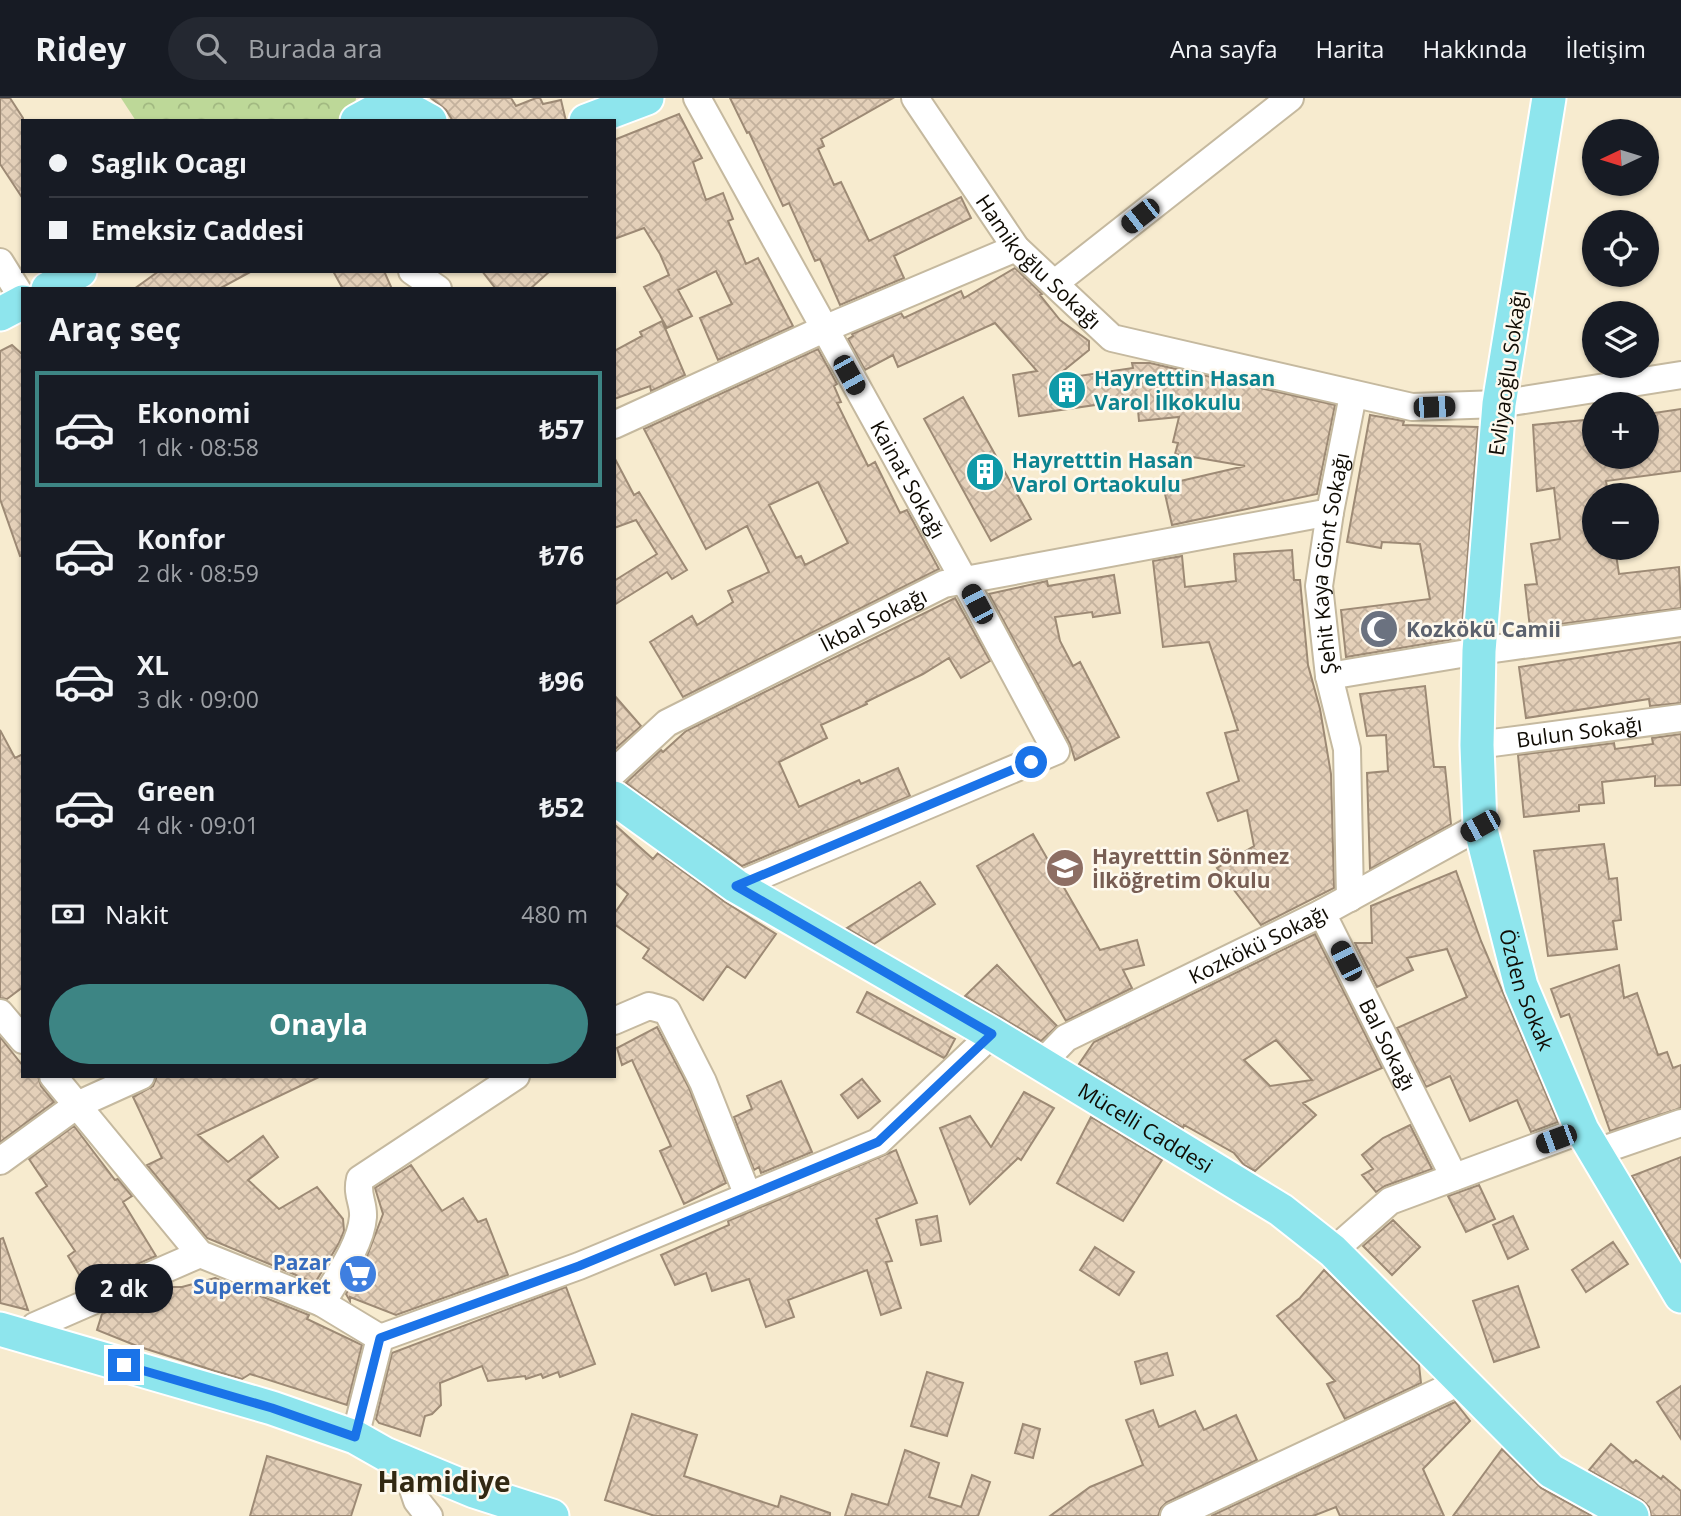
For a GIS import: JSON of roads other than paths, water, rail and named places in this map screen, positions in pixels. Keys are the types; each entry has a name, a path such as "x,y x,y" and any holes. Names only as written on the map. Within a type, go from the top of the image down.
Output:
{"main road":[{"path":"591,119 647,98"},
{"name":"Evliyaoğlu Sokağı","path":"1479,651 1499,404 1549,98"},
{"path":"360,119 390,100 426,119"},
{"path":"52,287 76,273"},
{"name":"Özden Sokak","path":"1479,651 1480,826 1521,986 1588,1141 1681,1296"},
{"name":"Mücelli Caddesi","path":"616,800 736,886 992,1034 1281,1210 1333,1251 1550,1471 1632,1516"},
{"path":"0,1314 316,1412 394,1458 474,1491 552,1516"},
{"path":"0,1329 272,1408 355,1437"},
{"path":"0,1342 326,1446 394,1458"}],"street":[{"name":"Kainat Sokağı","path":"697,98 1056,751 736,886"},
{"name":"Hamikoğlu Sokağı","path":"915,98 1016,248 1112,338 1412,407 1499,404 1681,375"},
{"path":"1055,283 1290,98"},
{"path":"616,424 824,329 1016,248"},
{"path":"0,262 17,306"},
{"path":"415,273 435,287"},
{"name":"Şehit Kaya Gönt Sokağı","path":"1350,898 1347,749 1329,676 1319,586 1330,512 1353,395"},
{"name":"İkbal Sokağı","path":"616,770 667,723 944,584 1330,512"},
{"path":"1329,676 1479,651 1681,623"},
{"name":"Bulun Sokağı","path":"1478,745 1681,718"},
{"name":"Kozkökü Sokağı","path":"1041,1064 1066,1038 1322,913 1480,826"},
{"name":"Bal Sokağı","path":"1322,913 1454,1177"},
{"path":"616,1020 649,1006 667,1011 703,1082 748,1196"},
{"path":"0,1013 21,1038"},
{"path":"380,1338 579,1266 878,1142 992,1034"},
{"path":"55,1078 200,1254 322,1303 380,1338"},
{"path":"0,1161 77,1105 137,1078"},
{"path":"322,1303 360,1234 364,1214 357,1192 360,1179 513,1078"},
{"path":"1333,1251 1390,1201 1454,1177 1588,1141 1681,1123"},
{"path":"35,1326 200,1254"},
{"path":"355,1437 380,1338"},
{"path":"1174,1516 1462,1381"},
{"path":"394,1458 417,1501 429,1516"}],"place":[{"name":"Hayretttin Hasan Varol İlkokulu","path":"1067,390"},
{"name":"Hayretttin Hasan Varol Ortaokulu","path":"985,472"},
{"name":"Kozkökü Camii","path":"1379,629"},
{"name":"Hayretttin Sönmez İlköğretim Okulu","path":"1065,868"},
{"name":"Pazar Supermarket","path":"358,1274"}],"district":[{"name":"Hamidiye","path":"444,1481"}]}
